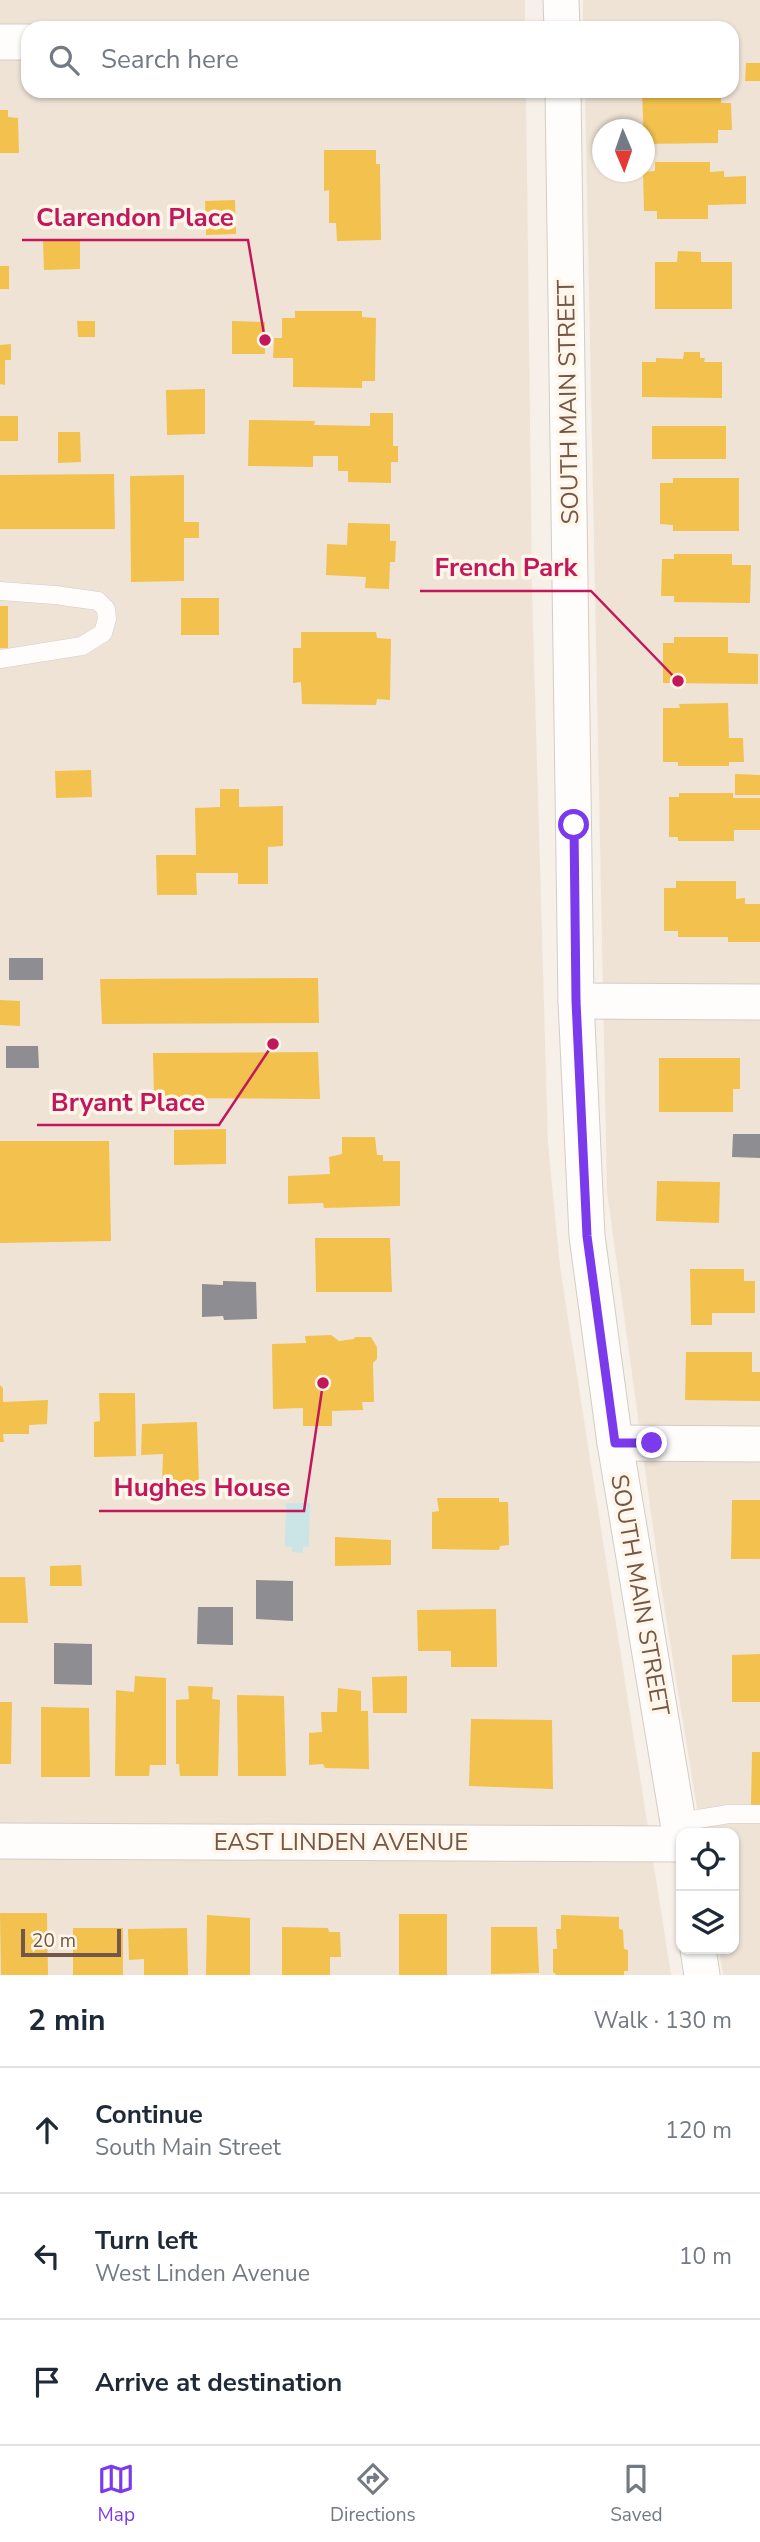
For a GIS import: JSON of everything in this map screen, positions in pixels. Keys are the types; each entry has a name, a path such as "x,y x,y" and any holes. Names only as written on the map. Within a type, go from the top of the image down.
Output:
{"street":[{"path":"561,0 562,21"},
{"path":"0,42 21,43"},
{"name":"SOUTH MAIN STREET","path":"563,98 576,1001 587,1236 615,1443 679,1828"},
{"path":"576,1001 760,1002"},
{"path":"615,1443 760,1444"},
{"name":"EAST LINDEN AVENUE","path":"0,1841 676,1836"},
{"path":"699,1954 702,1975"}],"lane":[{"path":"0,591 98,601 106,609 107,619 103,633 82,646 0,659"},
{"path":"698,1828 729,1814 760,1814"}],"shaded area":[{"path":"0,0 525,0 525,21 21,21 21,98 526,98 532,590 548,1144 560,1267 671,1975 0,1975"},
{"path":"583,0 760,0 760,1975 723,1975 720,1954 739,1954 739,1828 700,1828 661,1586 607,1191 585,98 739,98 739,21 583,21"}],"water":[{"path":"286,1503 310,1503 309,1547 303,1547 303,1553 292,1552 292,1547 285,1546"}],"building: Homes":[{"path":"746,63 760,63 760,81 745,81"},
{"path":"642,98 721,98 721,103 731,103 732,130 718,130 718,143 655,144 655,119 643,119"},
{"path":"0,110 8,110 8,117 18,118 19,153 0,153"},
{"path":"324,150 376,150 376,164 380,164 381,240 337,241 336,223 329,223 329,190 324,191"},
{"path":"655,162 710,162 710,172 724,171 724,177 746,176 746,204 708,205 708,219 657,219 657,211 644,211 643,182 655,182"},
{"path":"235,200 236,234 206,235 205,201"},
{"path":"43,240 80,240 80,269 44,270"},
{"path":"678,251 701,252 701,262 732,262 732,309 655,309 655,262 677,262"},
{"path":"0,266 9,266 9,289 0,289"},
{"path":"295,311 362,311 362,317 376,318 375,381 362,381 362,388 293,387 293,358 273,358 274,338 282,338 282,318 295,318"},
{"path":"77,321 95,321 95,337 78,337"},
{"path":"232,321 265,322 265,354 232,354"},
{"path":"11,344 11,360 5,360 5,385 0,384 0,345"},
{"path":"684,352 700,352 700,358 705,358 704,362 722,362 722,398 642,397 642,362 656,362 656,358 683,359"},
{"path":"205,389 205,434 167,435 166,390"},
{"path":"370,413 393,413 393,446 398,446 398,462 391,462 391,483 348,482 348,471 338,471 338,456 313,456 313,467 248,466 249,420 315,421 314,425 370,426"},
{"path":"0,416 18,416 18,441 0,441"},
{"path":"652,426 726,426 726,459 652,459"},
{"path":"58,432 80,432 81,462 58,463"},
{"path":"114,474 115,529 0,529 0,475"},
{"path":"184,475 184,522 199,522 199,538 184,538 184,581 131,582 130,476"},
{"path":"673,478 739,478 739,531 673,531 673,525 660,524 660,483 673,483"},
{"path":"348,523 390,524 390,541 396,541 395,562 390,562 389,589 365,588 366,577 326,575 327,544 347,545"},
{"path":"674,554 732,554 732,565 751,565 750,603 674,602 674,596 661,596 662,559 674,559"},
{"path":"181,598 219,598 219,635 181,635"},
{"path":"0,606 8,606 8,648 0,648"},
{"path":"301,632 376,632 377,638 391,639 390,700 377,699 376,705 302,704 301,682 293,683 293,648 301,648"},
{"path":"674,637 728,637 728,653 758,654 758,684 663,683 663,643 674,643"},
{"path":"728,703 729,738 743,738 744,762 729,762 729,766 678,766 678,762 663,762 663,708 680,708 679,704"},
{"path":"91,770 92,797 56,798 55,771"},
{"path":"735,774 760,775 760,795 735,795"},
{"path":"220,789 239,789 239,807 283,806 283,846 268,847 268,884 238,884 238,873 196,873 197,895 157,895 156,855 196,855 195,808 220,807"},
{"path":"679,793 733,793 733,798 760,798 760,830 734,830 734,841 678,841 678,837 669,837 669,797 679,797"},
{"path":"676,881 736,881 736,899 745,898 745,904 760,904 760,942 728,942 728,937 678,937 678,931 664,931 664,888 676,888"},
{"path":"318,978 319,1023 102,1024 100,979"},
{"path":"0,1000 20,1001 20,1026 0,1025"},
{"path":"318,1052 320,1099 154,1098 153,1053"},
{"path":"659,1058 740,1058 740,1089 733,1089 733,1112 659,1112"},
{"path":"226,1129 226,1164 174,1165 174,1130"},
{"path":"342,1137 375,1137 377,1155 383,1155 383,1161 400,1161 400,1206 324,1208 323,1203 288,1204 288,1176 330,1174 329,1157 342,1154"},
{"path":"0,1141 109,1141 111,1241 0,1243"},
{"path":"657,1181 720,1182 719,1223 656,1221"},
{"path":"315,1238 390,1238 392,1292 316,1292"},
{"path":"690,1269 744,1269 744,1281 755,1281 755,1313 712,1313 712,1325 691,1325"},
{"path":"331,1335 339,1341 371,1337 377,1347 377,1359 373,1363 374,1402 362,1402 363,1410 332,1411 332,1426 303,1426 303,1408 273,1409 272,1344 306,1343 305,1336"},
{"path":"686,1352 752,1352 752,1372 760,1372 760,1401 685,1400"},
{"path":"0,1385 3,1388 3,1402 48,1400 47,1424 29,1425 29,1434 3,1434 4,1442 0,1442"},
{"path":"99,1393 135,1393 136,1456 94,1457 94,1422 100,1421"},
{"path":"197,1422 199,1484 162,1483 163,1454 141,1455 142,1424"},
{"path":"437,1498 499,1498 499,1502 508,1502 509,1545 500,1546 499,1550 432,1549 432,1512 439,1511"},
{"path":"732,1500 760,1500 760,1559 731,1559"},
{"path":"335,1537 391,1540 391,1565 335,1566"},
{"path":"81,1565 82,1586 50,1586 50,1566"},
{"path":"0,1577 25,1577 28,1623 0,1623"},
{"path":"496,1609 497,1667 451,1667 451,1651 418,1651 417,1610"},
{"path":"760,1654 760,1702 732,1702 732,1655"},
{"path":"135,1676 166,1678 166,1765 150,1765 149,1776 115,1776 116,1690 134,1692"},
{"path":"407,1676 407,1713 373,1713 372,1677"},
{"path":"188,1686 213,1687 212,1699 220,1700 218,1776 180,1776 179,1764 176,1764 176,1700 189,1699"},
{"path":"338,1688 361,1691 361,1711 368,1711 369,1769 309,1765 309,1733 322,1732 321,1712 337,1712"},
{"path":"237,1695 284,1696 286,1776 238,1776"},
{"path":"0,1702 12,1702 11,1764 0,1764"},
{"path":"41,1707 89,1708 90,1777 41,1777"},
{"path":"471,1719 552,1720 553,1789 469,1786"},
{"path":"752,1752 760,1752 760,1806 751,1806"},
{"path":"0,1913 47,1913 48,1975 1,1975"},
{"path":"399,1914 447,1914 447,1975 399,1975"},
{"path":"207,1915 250,1918 250,1975 206,1975"},
{"path":"561,1915 619,1917 624,1949 628,1950 628,1971 624,1971 624,1975 557,1975 553,1972 553,1949 557,1949 556,1929 561,1929"},
{"path":"282,1927 328,1928 329,1932 340,1932 341,1957 330,1957 330,1975 282,1975"},
{"path":"491,1927 537,1927 539,1973 491,1974"},
{"path":"73,1928 123,1928 123,1975 73,1975"},
{"path":"187,1928 188,1975 144,1975 144,1959 129,1960 128,1929"}],"building: Industry":[{"path":"9,958 43,958 43,980 9,980"},
{"path":"6,1046 38,1046 39,1068 6,1068"},
{"path":"733,1134 760,1134 760,1158 732,1157"},
{"path":"223,1281 256,1282 257,1319 224,1320 223,1316 202,1317 202,1284 223,1285"},
{"path":"256,1580 293,1581 293,1621 256,1619"},
{"path":"198,1607 233,1607 233,1645 197,1644"},
{"path":"54,1643 92,1644 92,1685 54,1684"}],"place":[{"name":"Clarendon Place","path":"265,340"},
{"name":"French Park","path":"678,681"},
{"name":"Bryant Place","path":"273,1044"},
{"name":"Hughes House","path":"323,1383"}],"route":[{"path":"574,825 576,1001 587,1236 615,1443 652,1443"}]}
